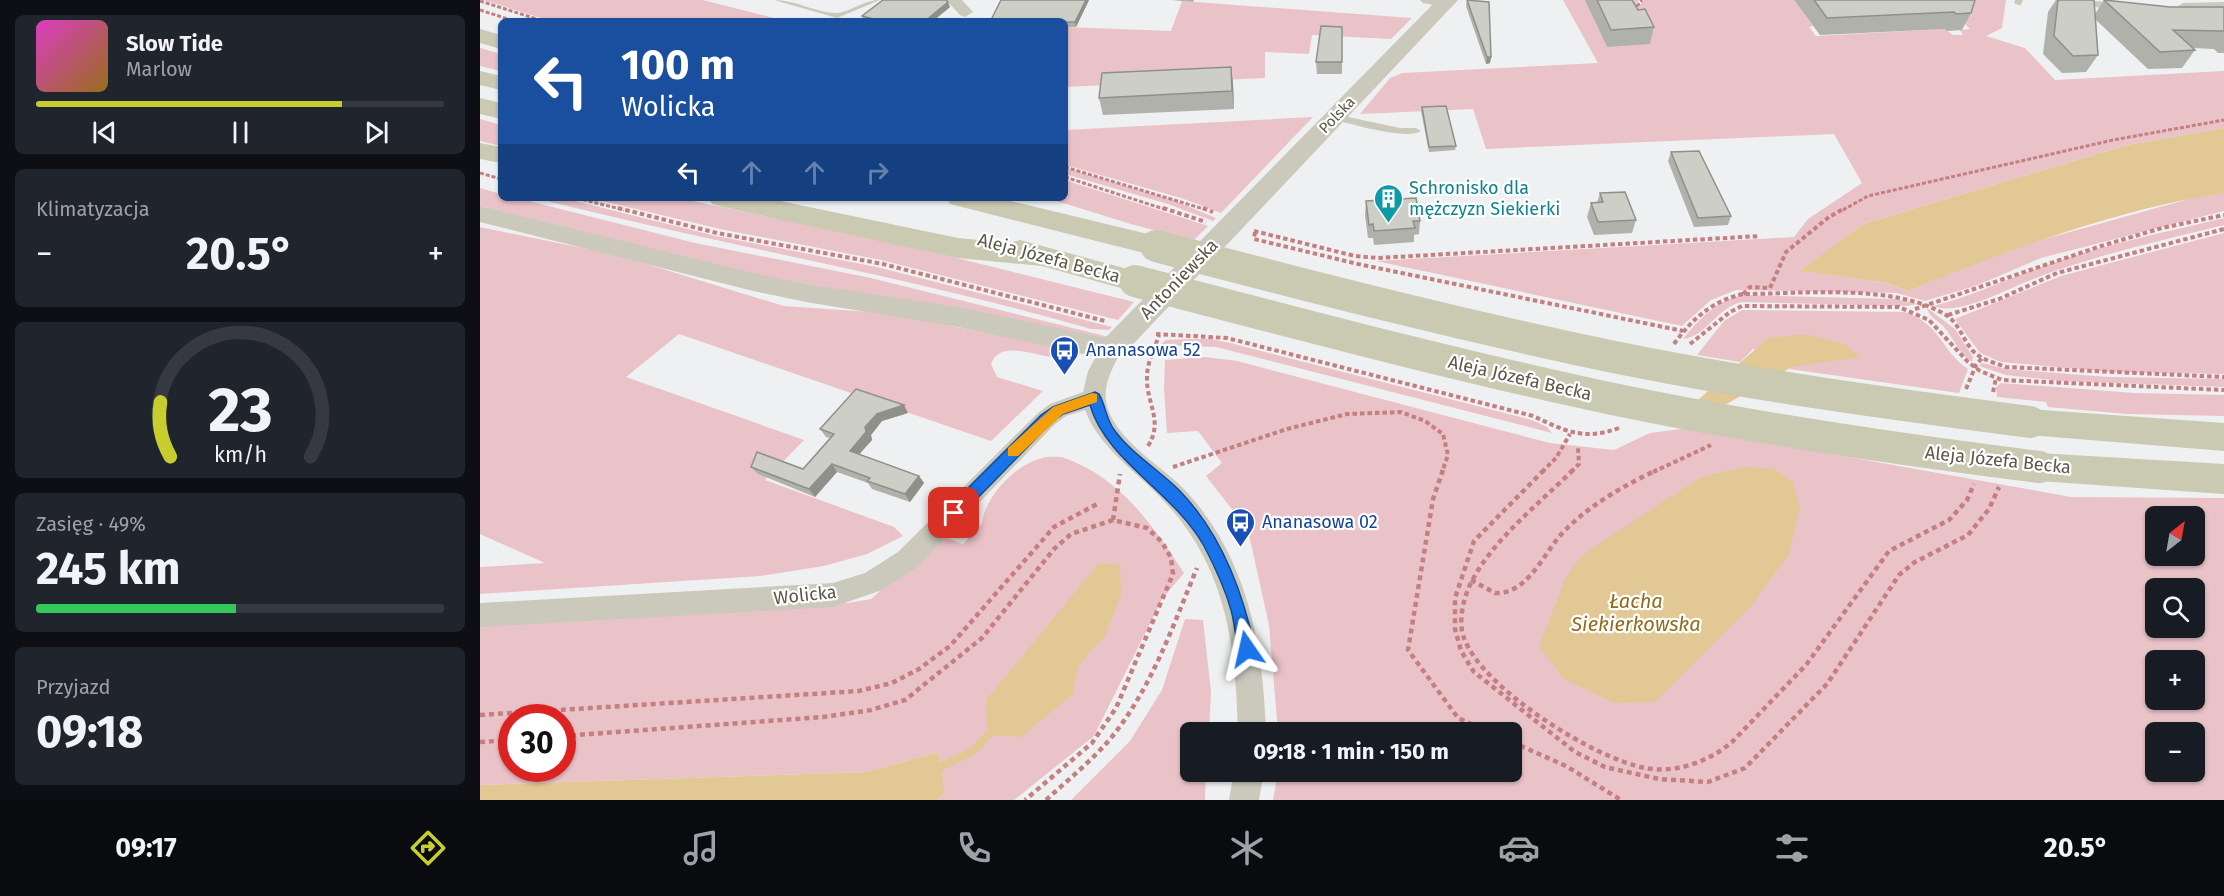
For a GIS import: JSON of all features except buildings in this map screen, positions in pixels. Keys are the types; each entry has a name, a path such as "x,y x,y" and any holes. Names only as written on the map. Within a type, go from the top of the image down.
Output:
{"main road":[{"path":"480,36 498,41"},
{"path":"480,78 498,82"},
{"path":"480,106 498,110"},
{"path":"480,151 498,154"},
{"path":"736,201 958,248 1041,256"},
{"name":"Aleja Józefa Becka","path":"841,201 1041,256 1483,370 1610,398 1904,450 2039,466 2224,480"},
{"name":"Aleja Józefa Becka","path":"972,201 1430,316 1616,358 1869,401 2030,422 2224,437"}],"street":[{"path":"954,0 965,12"},
{"path":"2080,0 2147,7"},
{"name":"Polska","path":"1224,223 1334,117 1440,1"},
{"path":"2168,8 2224,7"},
{"path":"480,214 749,281 806,293 958,317 1111,351"},
{"name":"Antoniewska","path":"1224,223 1111,351 1101,365 1096,379 1095,398 1099,416 1111,437 1148,462 1210,542 1239,608 1246,644 1251,722"},
{"name":"Wolicka","path":"480,615 833,595 873,582 907,560 1046,419 1058,410 1095,398"},
{"path":"1244,800 1247,782"}],"lane":[{"path":"778,0 825,15 837,16 876,0"},
{"path":"1334,117 1400,131 1416,131"}],"path":[{"path":"1631,13 1642,0"},
{"path":"480,1 534,18"},
{"path":"480,10 504,18"},
{"path":"1743,294 1750,287 1770,288 1786,252 1829,217 1868,196 2113,140 2224,120"},
{"path":"1068,168 1180,200 1224,223"},
{"path":"480,173 498,178"},
{"path":"1068,178 1255,232 1355,256 1378,258 1760,236"},
{"path":"589,201 717,233 883,264 1106,322"},
{"path":"1914,309 1953,298 2036,266 2114,242 2224,215"},
{"path":"1948,315 1999,299 2057,273 2224,229"},
{"path":"1255,232 1254,239 1358,264 1391,269 1684,332 1710,304 1724,297 1743,294 1897,297 1926,305 1948,315 1973,351 1982,358 2006,367 2117,375 2224,377"},
{"path":"1686,346 1700,339 1730,312 1742,306 1899,307 1914,309 1930,319 1946,335 1965,362 1996,378 2101,387 2224,390"},
{"path":"1150,333 1227,338 1533,416 1570,434 1605,433"},
{"path":"1159,335 1148,378 1156,432 1148,462 1347,414 1401,412 1425,421 1443,434 1448,455 1433,499 1408,650 1458,718 1467,722"},
{"path":"1663,341 1680,345"},
{"path":"1965,392 1974,368 1982,358"},
{"path":"1994,401 1992,387 1996,378"},
{"path":"1570,434 1556,458 1474,541 1455,598 1455,629 1461,651 1474,672 1575,752 1605,767 1659,778 1708,782 1745,768 1827,684 1899,575 1914,561 1962,541 1978,528 1990,511 2001,482"},
{"path":"1471,580 1487,592 1499,595 1511,590 1522,582 1564,532 1597,505 1641,478 1714,443"},
{"path":"1578,448 1579,464 1482,561 1471,580 1461,614 1464,638 1473,656 1488,675 1576,741 1644,768 1677,768 1709,758 1727,747 1806,666 1889,551 1902,540 1948,524 1958,515 1972,494 1975,483"},
{"path":"1113,520 1123,466"},
{"path":"480,715 859,691 892,683 919,669 950,646 1054,527 1099,503"},
{"path":"576,735 823,717 871,710 905,700 982,638 1046,558 1071,534 1113,520 1147,528 1162,542 1171,558 1173,574 1116,708 1092,743 1025,800"},
{"path":"1046,800 1099,753 1125,720 1145,688 1199,563"},
{"path":"480,742 498,741"},
{"path":"1522,746 1566,766 1621,800"}],"shaded area":[{"path":"483,0 703,0 774,18 541,18"},
{"path":"1563,0 1639,0 1629,12 1587,3 1607,47 1644,0 1794,0 1813,26 1809,27 1816,36 1945,29 1953,35 1963,35 1960,30 1970,29 1964,23 1970,0 2006,0 2002,28 1986,36 2025,48 2055,80 2224,71 2224,128 2127,145 1863,224 1801,271 1888,283 1908,291 2009,249 2196,197 2224,193 2224,211 2041,258 1978,285 1925,301 1896,293 1736,290 1711,300 1682,326 1376,261 1794,237 1808,219 1862,183 1834,134 1486,149 1473,109 1360,114 1390,78 1402,73 1598,63"},
{"path":"1182,1 1412,18 1391,39 1312,35 1309,54 1265,52 1265,78 1068,87 1068,27 1171,31"},
{"path":"480,48 498,53 498,70 480,66"},
{"path":"1313,117 1221,213 1181,198 1068,166 1068,130"},
{"path":"480,119 498,124 498,145 480,141"},
{"path":"1068,169 1173,200 1216,218 1213,221 1168,204 1068,175"},
{"path":"1068,181 1208,226 1194,240 1134,225 1057,201 1068,201"},
{"path":"480,188 498,193 498,201 529,201 695,243 871,278 1109,337 1101,339 737,271 480,206"},
{"path":"547,201 575,201 716,236 877,267 1112,327 1109,330 1091,329 953,293"},
{"path":"603,201 692,201 913,247 1134,302 1118,320 881,260 720,229"},
{"path":"2224,218 2224,225 2084,261 1968,305 1950,308 1933,306 2086,252"},
{"path":"480,227 617,255 784,306 885,313 1074,350 1074,357 1053,358 1016,351 1005,351 997,355 991,364 997,377 1043,391 991,441 679,334 626,377 804,440 765,480 894,527 903,536 867,554 824,566 760,576 480,594 480,567 545,563 480,534"},
{"path":"2224,233 2224,374 2113,372 2001,362 1980,353 1955,319 2061,276"},
{"path":"1743,295 1895,299 1918,304 1906,306 1742,302 1726,309 1699,333 1683,339 1709,311 1725,301"},
{"path":"1927,308 1955,329 1973,357 1972,362 1963,354 1943,326 1931,316"},
{"path":"1742,310 1905,312 1927,324 1959,362 1968,369 1959,393 1789,369 1792,367 1753,349 1740,362 1697,355 1724,321"},
{"path":"1211,339 1230,343 1532,420 1547,427 1552,433 1216,347 1159,345 1166,340"},
{"path":"1205,357 1237,361 1550,443 1614,450 1650,433 1688,428 2071,497 2224,498 2224,800 1273,800 1276,782 1522,782 1522,722 1277,722 1269,625 1248,530 1206,476 1222,463 1198,431 1167,433 1165,360"},
{"path":"1982,363 2006,369 2108,377 2224,379 2224,387 2061,381 2006,375 1979,366"},
{"path":"2001,383 2135,393 2224,395 2224,416 2127,414 2048,407 2046,402 1997,397 1996,387"},
{"path":"1048,457 1062,457 1083,466 1118,490 1147,520 1184,573 1162,599 1094,736 1014,800 937,800 945,792 939,752 866,772 576,782 576,704 498,704 498,782 569,782 480,785 480,625 848,603 871,599 943,536 963,544 982,524 988,504 1002,484 1020,468"},
{"path":"1185,619 1203,620 1211,691 1209,722 1180,722 1180,782 1206,782 1205,800 1071,800 1130,741 1162,690"}],"water":[{"path":"2224,128 2224,193 2184,200 2103,220 2024,246 1908,291 1888,283 1800,271 1863,224 2127,145"},
{"path":"1806,334 1845,344 1860,357 1792,367 1688,426 1690,407 1768,338"},
{"name":"Łacha Siekierkowska","path":"1744,467 1774,469 1792,481 1800,507 1789,554 1748,610 1655,702 1614,703 1564,679 1539,647 1565,579 1581,556 1701,477"},
{"path":"1099,563 1120,565 1121,595 1105,636 1079,665 1072,695 1021,737 987,735 986,700"},
{"path":"939,752 945,792 937,800 480,800 480,785 866,772"}],"waterway":[{"path":"934,770 973,751 993,730"}],"slow traffic":[{"path":"1013,452 1058,410 1092,398"}],"place":[{"name":"Schronisko dla mężczyzn Siekierki","path":"1388,224"},
{"name":"Ananasowa 52","path":"1065,376"},
{"name":"Ananasowa 02","path":"1241,548"}],"route":[{"path":"954,513 1046,419 1058,410 1095,398 1097,410 1111,437 1175,496 1210,542 1239,608 1247,649"}]}
